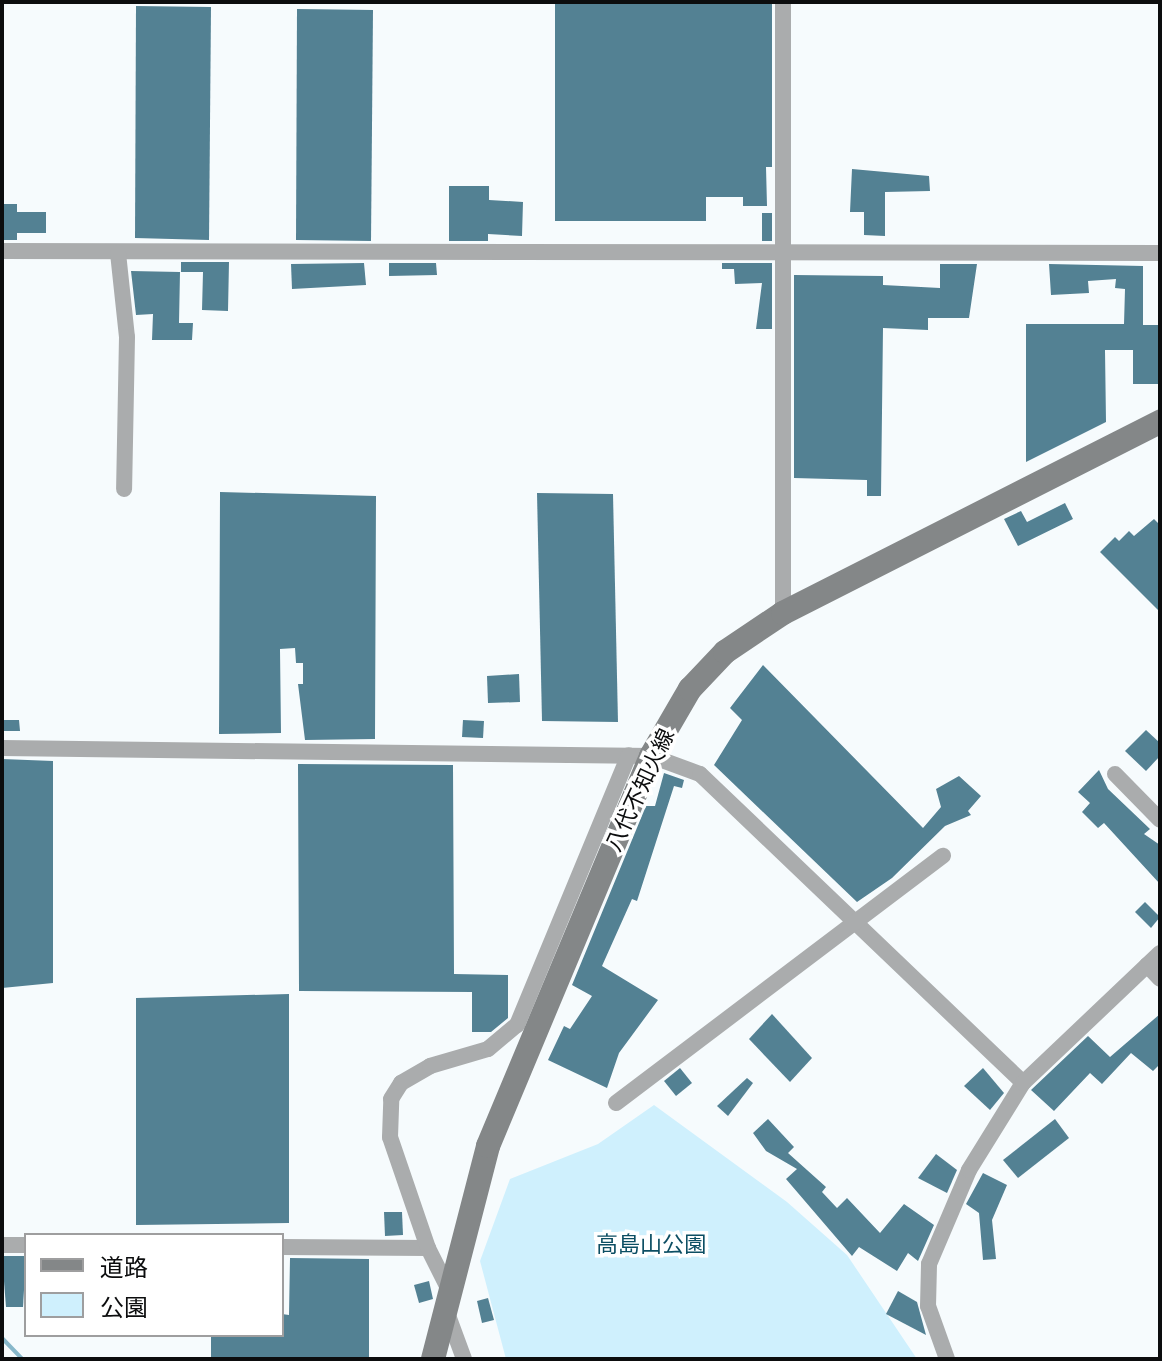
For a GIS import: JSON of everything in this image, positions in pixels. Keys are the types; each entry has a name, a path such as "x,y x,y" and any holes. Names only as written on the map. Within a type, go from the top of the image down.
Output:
{"main road":[{"name":"八代不知火線","path":"433,1359 488,1146 640,756 706,669 783,613 1160,422"}],"street":[{"path":"783,2 783,613"},
{"path":"2,251 118,253 238,249 502,255 784,249 1160,253"},
{"path":"118,253 127,337 124,489"},
{"path":"2,748 640,756 700,774 853,925 1023,1083"},
{"path":"464,1359 447,1299 390,1137 391,1099 410,1078 488,1049 517,1025 640,756"},
{"path":"1115,774 1160,820"},
{"path":"616,1103 943,856"},
{"path":"947,1359 928,1306 929,1264 969,1170 1023,1083 1160,953"},
{"path":"1147,965 1160,979"},
{"path":"2,1245 24,1245"},
{"path":"284,1247 428,1248"}],"green space":[{"name":"高島山公園","path":"654,1105 787,1202 847,1255 917,1359 506,1359 480,1261 510,1179 598,1144"}],"building":[{"path":"555,2 772,2 772,167 766,167 767,206 743,206 743,197 706,197 706,221 555,221"},
{"path":"136,6 211,7 209,240 135,238"},
{"path":"297,9 373,10 371,241 296,240"},
{"path":"852,169 929,176 930,191 885,192 885,236 864,235 864,212 850,212"},
{"path":"449,186 489,186 489,200 523,202 522,236 488,234 488,241 449,241"},
{"path":"2,204 17,204 17,212 46,212 46,233 17,233 17,240 2,240"},
{"path":"762,213 772,213 772,241 762,241"},
{"path":"181,262 229,262 228,311 202,310 203,272 181,272"},
{"path":"364,263 366,285 292,289 291,264"},
{"path":"389,263 436,263 437,275 389,276"},
{"path":"722,263 772,263 772,329 756,329 762,283 735,284 734,269 722,269"},
{"path":"940,264 977,264 969,318 928,318 928,330 883,328 881,496 867,496 867,480 794,478 794,275 883,276 883,285 940,288"},
{"path":"1049,264 1143,266 1143,325 1160,325 1160,384 1133,384 1133,350 1105,350 1106,422 1026,462 1026,324 1124,324 1125,289 1115,288 1116,279 1088,281 1089,293 1051,295"},
{"path":"131,271 180,272 179,323 193,323 192,340 152,340 153,314 136,315"},
{"path":"220,492 376,496 375,739 305,740 298,684 303,684 303,663 296,663 295,648 280,649 281,733 219,734"},
{"path":"537,493 613,494 618,722 542,721"},
{"path":"1065,503 1073,519 1018,546 1004,519 1021,511 1027,522"},
{"path":"1154,519 1160,525 1160,612 1100,552 1115,537 1119,541 1129,531 1134,536"},
{"path":"763,665 923,828 941,807 936,789 959,776 981,796 968,811 971,815 945,826 892,878 857,902 714,765 742,720 730,708"},
{"path":"519,674 520,702 488,703 487,676"},
{"path":"2,720 19,720 20,731 2,731"},
{"path":"463,720 484,721 483,738 462,737"},
{"path":"1146,730 1160,743 1160,756 1146,771 1125,751"},
{"path":"2,759 53,761 53,983 2,988"},
{"path":"298,764 453,765 454,974 508,975 508,1018 491,1032 472,1032 472,992 299,991"},
{"path":"1099,770 1108,789 1150,829 1144,834 1160,845 1160,884 1104,823 1098,828 1082,812 1090,803 1078,792"},
{"path":"664,773 684,780 682,788 674,786 637,901 632,899 602,966 658,1000 619,1053 607,1088 548,1060 564,1026 570,1029 592,996 572,985 646,806 655,806"},
{"path":"1145,902 1160,917 1151,928 1135,912"},
{"path":"289,994 289,1223 136,1225 136,998"},
{"path":"772,1014 812,1058 790,1082 749,1039"},
{"path":"1160,1014 1160,1064 1153,1071 1131,1053 1102,1084 1090,1073 1054,1111 1031,1090 1088,1036 1110,1057"},
{"path":"680,1068 692,1083 676,1096 664,1081"},
{"path":"983,1068 1004,1093 990,1110 964,1086"},
{"path":"747,1078 753,1083 728,1116 717,1106"},
{"path":"768,1119 794,1147 788,1153 826,1187 822,1192 837,1208 847,1198 880,1233 904,1204 934,1225 918,1261 908,1253 897,1271 859,1247 852,1256 786,1179 797,1169 766,1151 753,1133"},
{"path":"1055,1119 1069,1138 1018,1178 1003,1160"},
{"path":"936,1154 957,1170 947,1193 918,1178"},
{"path":"983,1173 1007,1185 992,1220 996,1259 983,1260 979,1213 966,1204"},
{"path":"384,1212 402,1212 403,1235 385,1236"},
{"path":"2,1256 24,1256 23,1307 6,1307"},
{"path":"290,1258 369,1259 369,1359 211,1359 211,1337 284,1337 284,1314 289,1315"},
{"path":"429,1281 433,1299 419,1303 414,1285"},
{"path":"898,1291 917,1302 926,1335 886,1314"},
{"path":"488,1298 494,1320 482,1323 477,1301"}],"waterway":[{"path":"2,1338 22,1359"}]}
